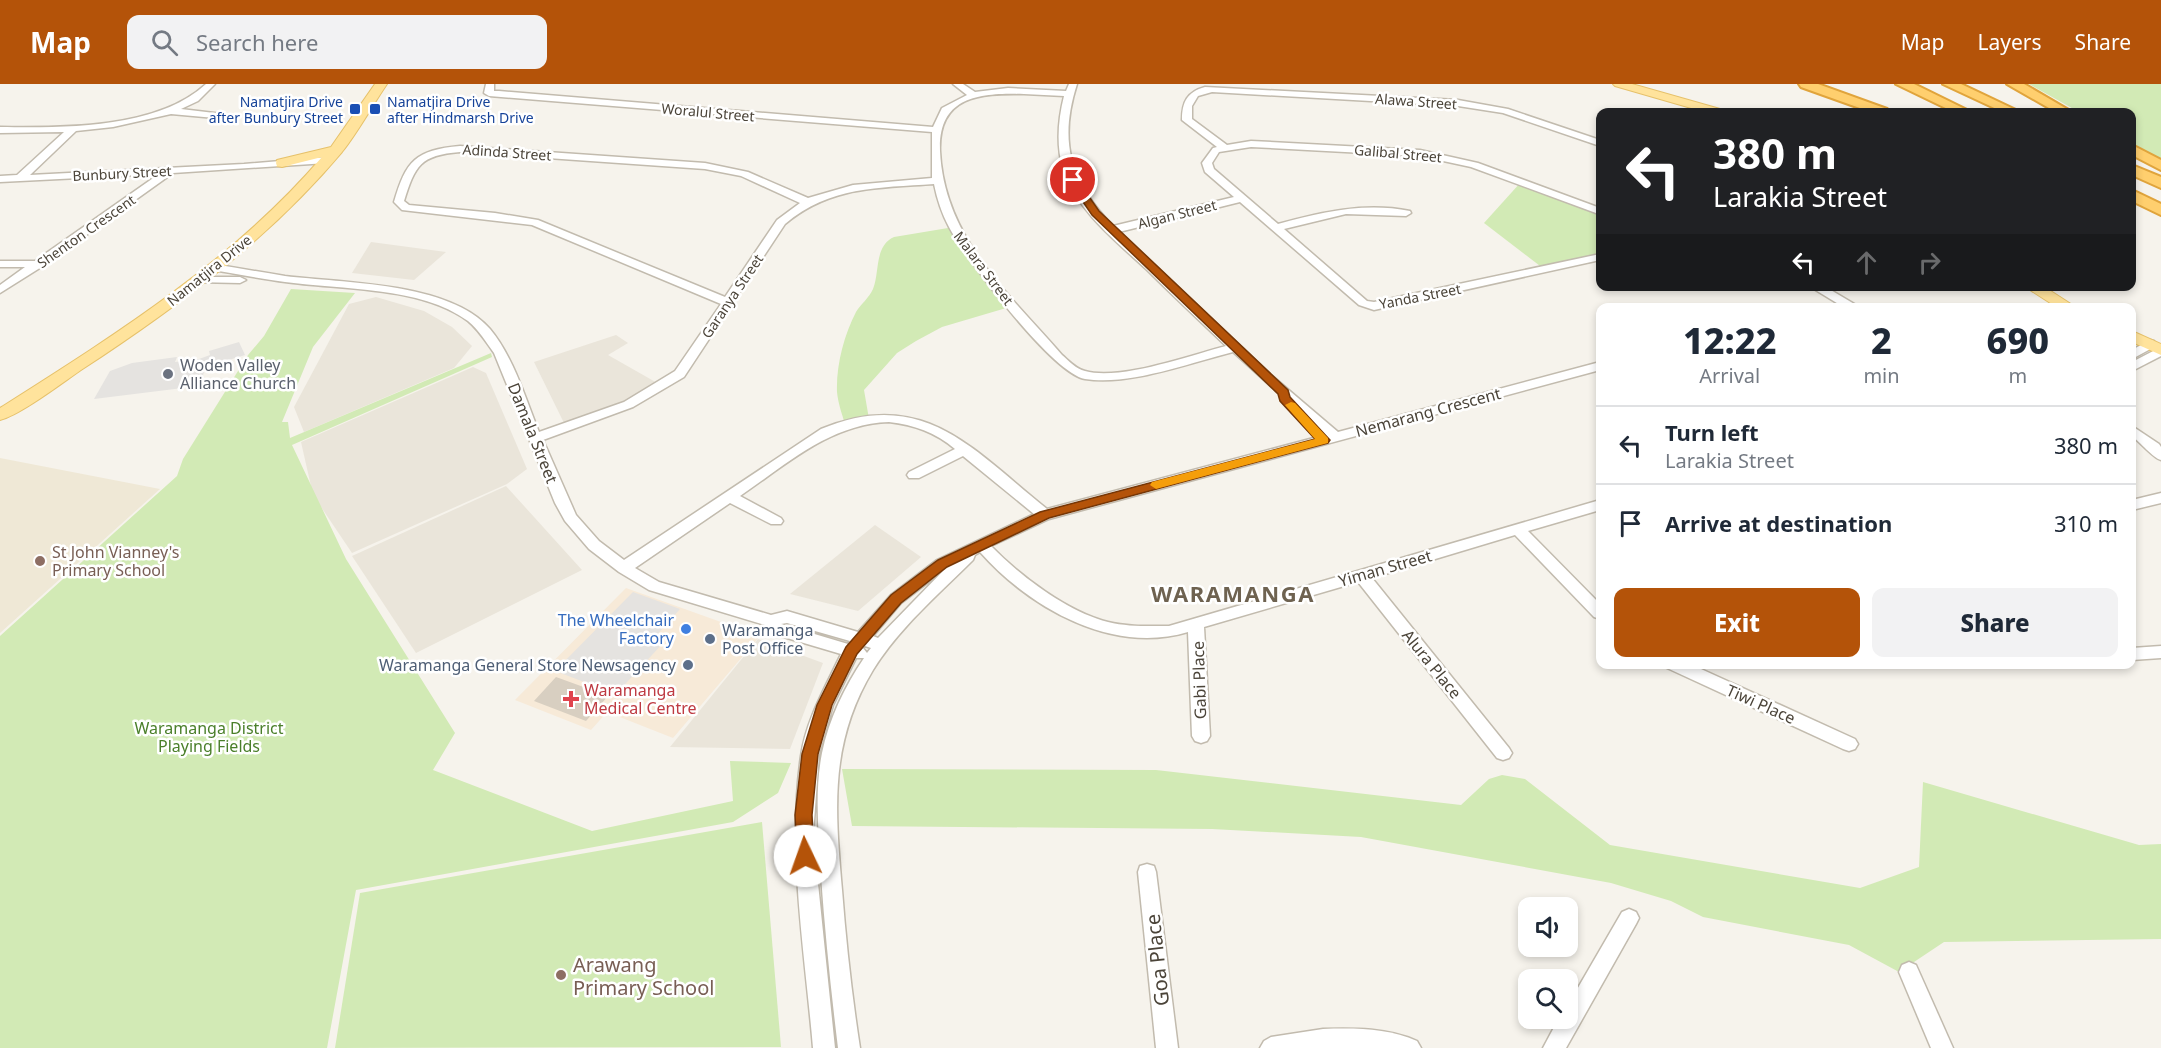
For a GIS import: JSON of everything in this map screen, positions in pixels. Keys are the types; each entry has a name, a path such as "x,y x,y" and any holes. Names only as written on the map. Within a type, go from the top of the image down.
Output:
{"highway":[{"path":"1806,84 1871,108"},
{"path":"1903,84 1955,108"},
{"path":"1950,84 2004,108"},
{"path":"2013,84 2058,108"},
{"path":"2136,151 2161,166"},
{"path":"2136,171 2161,183"},
{"path":"2136,197 2161,210"},
{"path":"2136,213 2161,225"}],"main road":[{"name":"Namatjira Drive","path":"0,415 134,328 213,267 311,179 337,149 381,84"},
{"path":"1619,84 1702,108"},
{"path":"281,165 337,149"},
{"path":"281,165 295,169 311,179"},
{"path":"2040,291 2061,303"},
{"path":"2136,338 2157,348"}],"street":[{"path":"0,130 139,122 172,111 204,92 211,84"},
{"name":"Woralul Street","path":"490,84 489,93 936,130"},
{"path":"957,84 973,95"},
{"path":"936,130 942,113 948,107 973,95 1009,90 1071,89 1062,141 1070,173 1082,196 1112,230 1284,393 1284,398 1329,439"},
{"name":"Alawa Street","path":"1223,147 1187,120 1191,96 1194,93 1212,89 1458,103 1505,111 1596,142"},
{"path":"172,111 223,117"},
{"path":"20,178 75,127"},
{"name":"Malara Street","path":"936,130 936,181 954,227 986,273 1013,306 1076,373 1099,377 1126,374 1234,348"},
{"name":"Galibal Street","path":"1223,147 1251,144 1434,155 1474,165 1596,210"},
{"name":"Yanda Street","path":"1223,147 1210,155 1207,164 1209,170 1363,303 1374,306 1596,258"},
{"name":"Adinda Street","path":"728,303 534,222 406,208 399,202 408,173 428,155 444,150 460,149 705,166 744,174 805,201"},
{"name":"Bunbury Street","path":"0,179 325,163"},
{"name":"Shenton Crescent","path":"0,290 170,171"},
{"name":"Garanya Street","path":"535,438 613,412 656,392 680,374 781,222 805,201 842,190 936,181"},
{"name":"Algan Street","path":"1112,230 1242,198"},
{"path":"1277,228 1326,214 1346,211 1406,213"},
{"path":"0,264 39,264"},
{"name":"Damala Street","path":"213,267 285,279 411,294 457,310 472,319 485,331 500,353 562,503 570,518 594,545 624,568 654,586 771,621 776,629 878,651"},
{"name":"Damala Street","path":"198,280 285,279"},
{"path":"1823,291 1846,303"},
{"path":"2136,354 2157,348"},
{"path":"2136,364 2157,348"},
{"name":"Nemarang Crescent","path":"824,1048 804,835 805,796 810,754 825,705 856,645 896,599 942,564 1044,515 1596,367"},
{"path":"624,568 826,432 844,424 891,418 912,420 933,427 965,450 1044,515"},
{"path":"2136,433 2154,447 2161,456"},
{"path":"914,475 965,450"},
{"path":"730,497 776,521"},
{"path":"2136,504 2161,498"},
{"name":"Yiman Street","path":"981,544 994,560 1047,600 1082,621 1119,631 1153,633 1169,632 1596,506"},
{"path":"1517,529 1596,609"},
{"name":"Nemarang Crescent","path":"849,1048 835,932 827,832 826,794 831,754 859,681 878,651 921,599 981,544"},
{"name":"Alura Place","path":"1361,575 1503,753"},
{"name":"Gabi Place","path":"1196,624 1201,736"},
{"path":"2136,654 2161,652"},
{"name":"Tiwi Place","path":"1684,669 1849,744"},
{"name":"Goa Place","path":"1148,872 1167,1048"},
{"path":"1554,1048 1629,918"},
{"path":"1909,972 1942,1048"},
{"path":"1271,1048 1353,1037 1410,1048"}],"shaded area":[{"path":"371,242 446,252 414,280 352,273"},
{"path":"376,297 424,311 452,327 472,346 454,368 304,432 294,407 349,304"},
{"path":"616,335 628,343 608,355 659,384 617,405 565,425 534,362"},
{"path":"239,342 245,355 206,367 199,386 94,399 110,371 132,363 177,357 175,362 199,359 210,355 209,351"},
{"path":"473,367 486,373 527,469 507,484 352,553 313,495 301,442"},
{"name":"St John Vianney's Primary School","path":"0,458 160,489 0,633"},
{"path":"506,486 582,570 416,653 352,556"},
{"path":"875,525 921,557 858,611 790,594"},
{"path":"626,588 760,636 673,738 607,712 591,730 515,700"},
{"path":"633,592 680,609 654,638 664,642 616,694 555,671"},
{"path":"758,639 823,663 790,749 670,747"}],"green space":[{"path":"2029,84 2161,84 2161,160 2136,145 2136,108 2072,108"},
{"path":"1521,182 1596,212 1596,257 1544,269 1484,223"},
{"path":"954,227 1013,306 942,327 897,353 864,390 869,419 845,424 837,392 842,351 856,312 873,289 883,247 894,237"},
{"name":"Waramanga District Playing Fields","path":"291,289 355,293 313,347 282,422 288,422 290,438 491,353 492,357 292,445 346,559 455,733 433,770 592,831 733,801 730,761 791,763 778,793 733,822 356,890 327,1048 0,1048 0,636 177,476 183,459 248,355 264,336"},
{"path":"842,769 1156,770 1461,805 1489,779 1502,775 1525,779 1610,845 1860,888 1919,867 1923,782 2139,845 2161,844 2161,939 1944,942 1899,972 1849,945 1703,917 1671,901 1611,883 1361,837 1212,829 852,826"},
{"name":"Arawang Primary School","path":"762,822 781,1047 335,1048 360,893"}],"building":[{"name":"Waramanga Medical Centre","path":"556,677 608,696 586,721 534,701"}],"slow traffic":[{"path":"1156,485 1324,440 1291,405"}],"place":[{"name":"Namatjira Drive after Bunbury Street","path":"355,109"},
{"name":"Namatjira Drive after Hindmarsh Drive","path":"375,109"},
{"name":"Woden Valley Alliance Church","path":"168,374"},
{"name":"St John Vianney's Primary School","path":"40,561"},
{"name":"The Wheelchair Factory","path":"686,629"},
{"name":"Waramanga Post Office","path":"710,639"},
{"name":"Waramanga General Store Newsagency","path":"688,665"},
{"name":"Waramanga Medical Centre","path":"571,699"},
{"name":"Arawang Primary School","path":"561,975"}],"district":[{"name":"WARAMANGA","path":"1233,593"}],"route":[{"path":"805,856 804,815 810,754 825,705 851,651 896,599 942,564 1044,515 1324,440 1284,398 1284,393 1112,230 1082,196 1073,180"}]}
